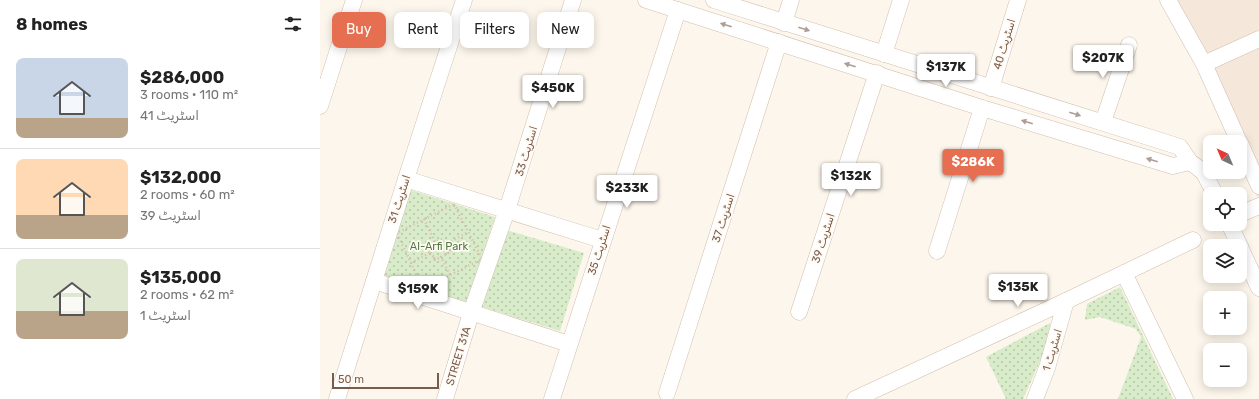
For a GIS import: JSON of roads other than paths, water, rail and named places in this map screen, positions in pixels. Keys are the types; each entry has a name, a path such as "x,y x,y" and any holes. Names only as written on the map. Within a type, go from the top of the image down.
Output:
{"street":[{"path":"320,106 354,0"},
{"name":"اسٹریٹ 31","path":"336,399 464,0"},
{"name":"اسٹریٹ 33","path":"471,312 507,210 573,0"},
{"path":"646,0 982,108 1173,166 1190,162"},
{"path":"714,0 1180,147 1190,162 1204,173 1211,187"},
{"path":"784,23 791,0"},
{"path":"884,54 901,0"},
{"name":"اسٹریٹ 40","path":"991,88 1018,0"},
{"path":"1168,0 1204,64 1236,135"},
{"name":"اسٹریٹ 35","path":"552,399 602,240 678,10"},
{"path":"827,58 835,38"},
{"path":"1204,64 1259,39"},
{"name":"اسٹریٹ 37","path":"667,393 779,42"},
{"path":"1103,122 1129,45"},
{"name":"اسٹریٹ 39","path":"799,312 877,73"},
{"path":"937,251 982,108"},
{"path":"1247,159 1259,186"},
{"path":"406,178 602,240"},
{"path":"1247,211 1259,206"},
{"path":"855,399 1193,240"},
{"path":"1247,261 1259,288"},
{"path":"1124,273 1185,399"},
{"path":"374,281 569,344"},
{"name":"اسٹریٹ 1","path":"1035,399 1047,368 1066,301"},
{"name":"STREET 31A","path":"445,399 471,312"}],"park label":[{"name":"Al-Arfi Park","path":"439,246"}]}
